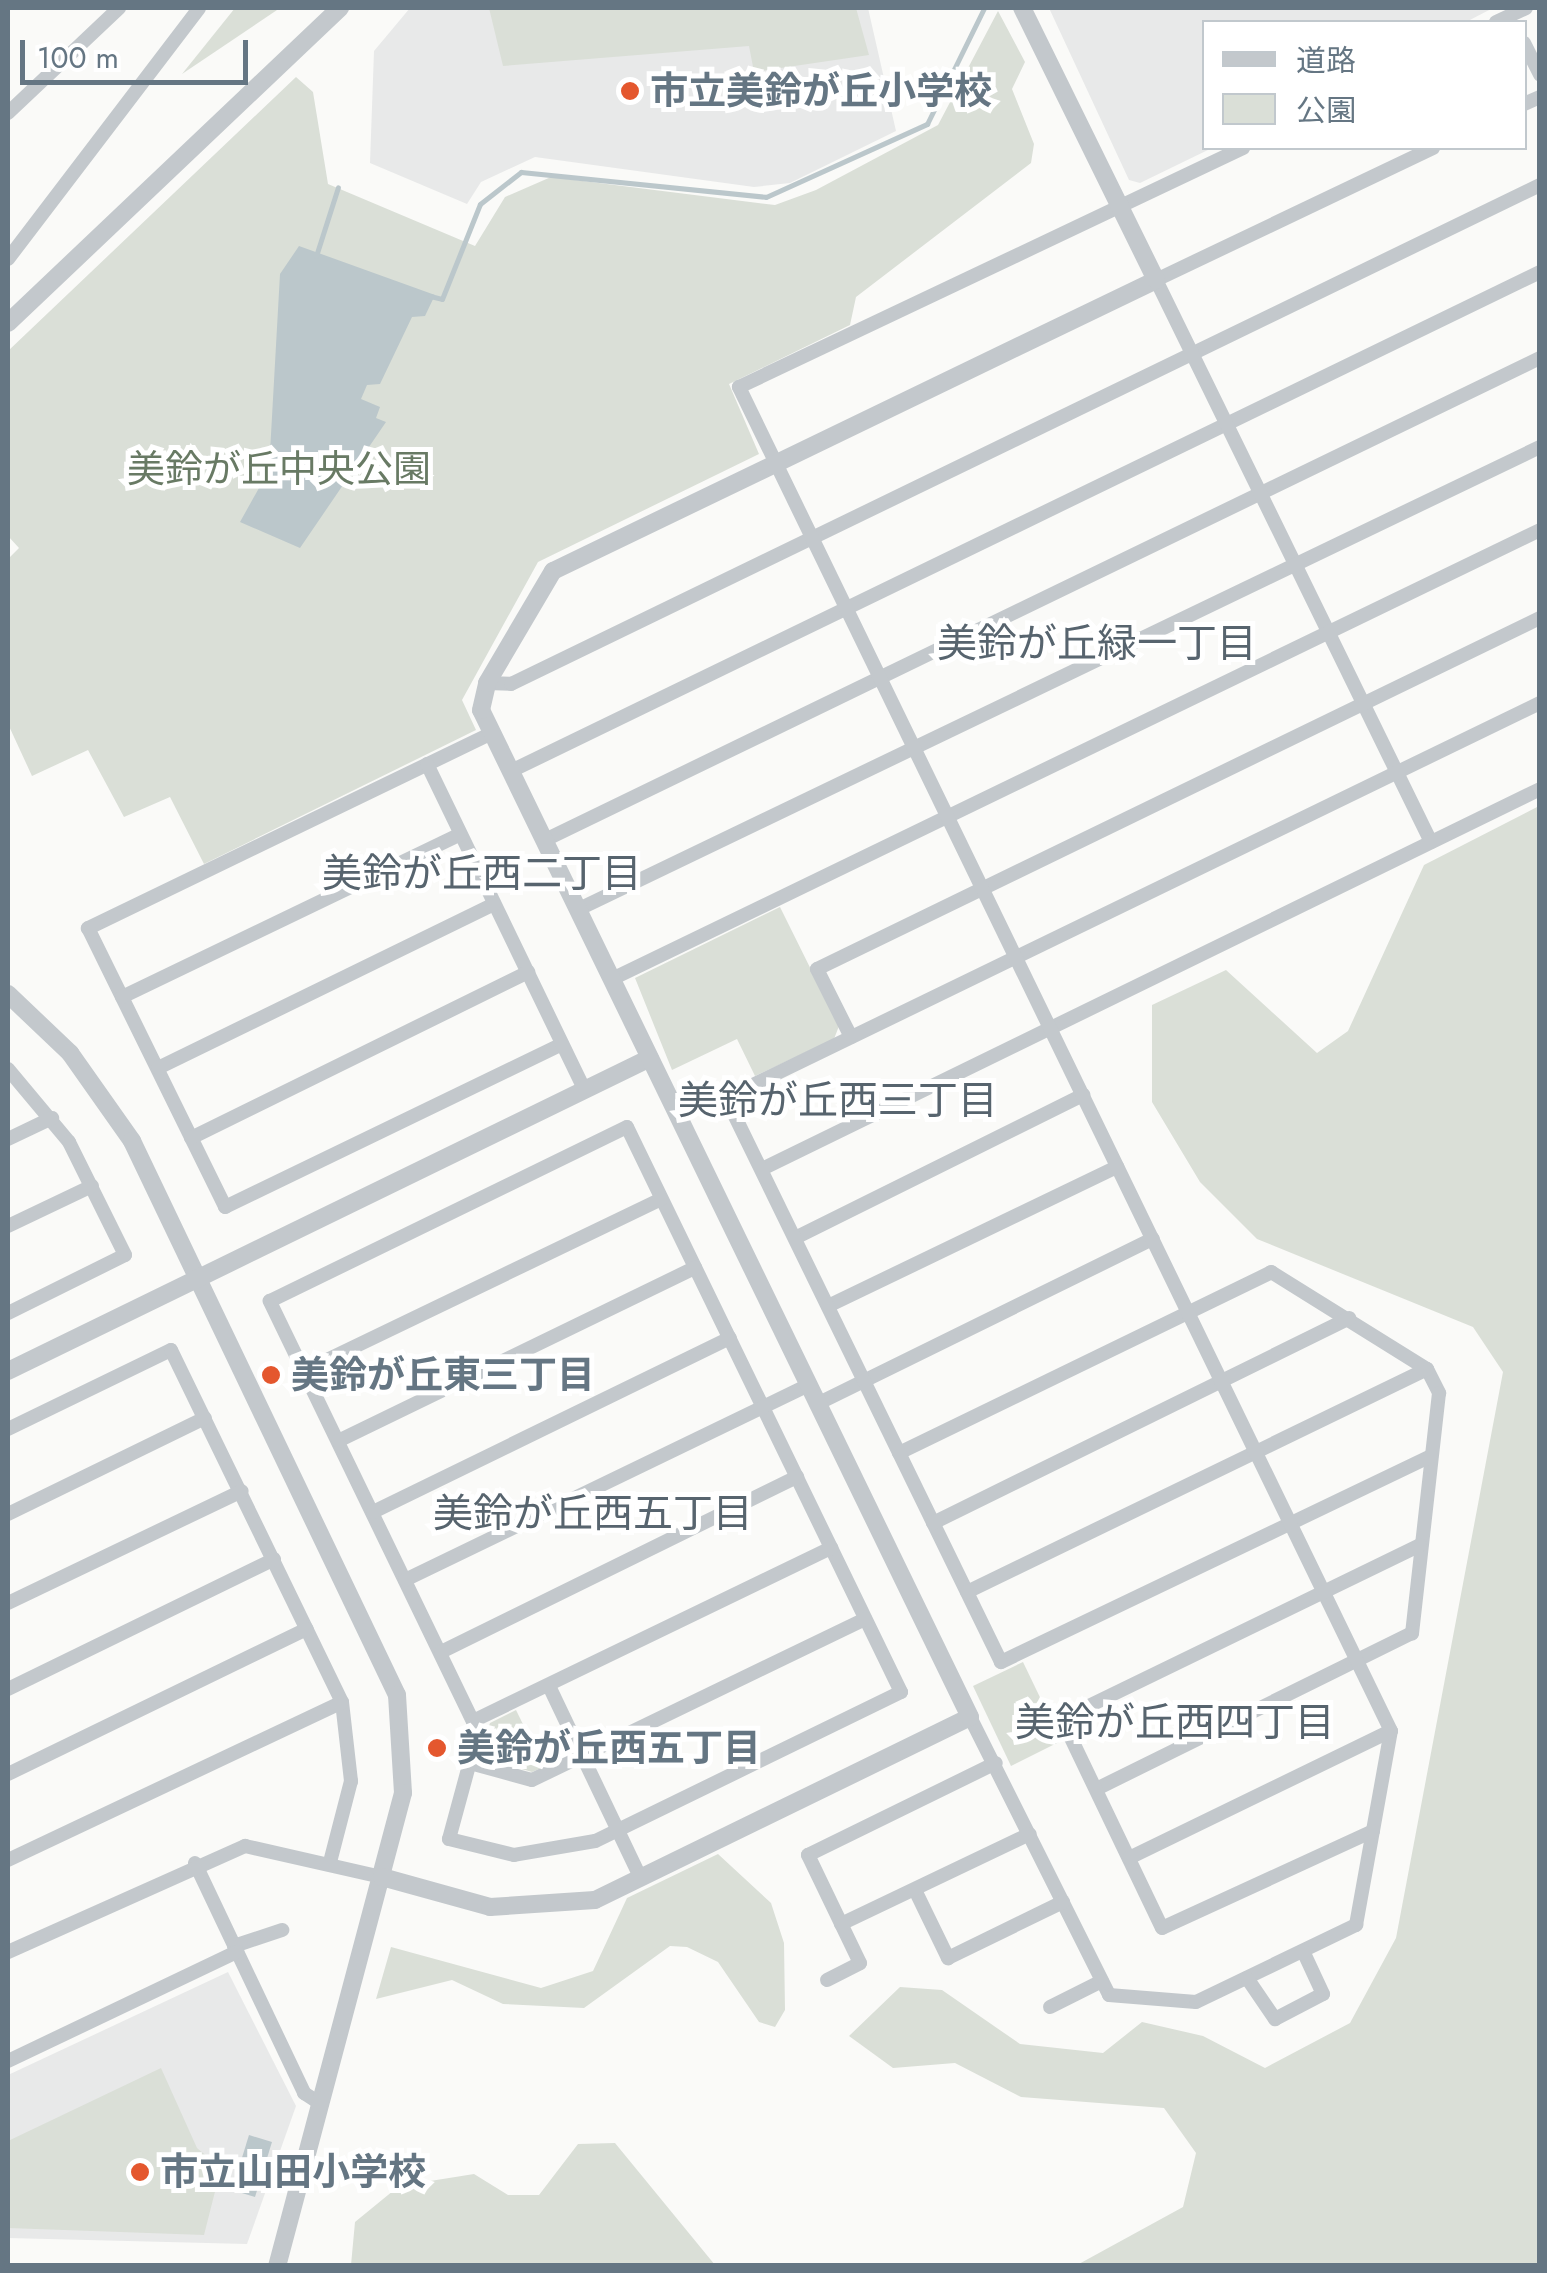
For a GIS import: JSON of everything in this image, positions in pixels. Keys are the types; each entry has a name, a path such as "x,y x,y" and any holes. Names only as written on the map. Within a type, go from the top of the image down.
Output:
{"street":[{"path":"8,113 119,8"},
{"path":"8,259 198,8"},
{"path":"8,323 340,8"},
{"path":"1022,8 1431,842"},
{"path":"1511,15 1526,8"},
{"path":"1527,49 1540,74"},
{"path":"1238,150 739,388 774,463 915,747 1391,1731 1356,1925 1196,2002 1109,1996 481,710 487,682 553,571 774,463 1429,150"},
{"path":"487,682 511,684 1190,351 1540,185"},
{"path":"511,771 1540,272"},
{"path":"545,840 1540,358"},
{"path":"579,909 1539,448"},
{"path":"612,979 1540,530"},
{"path":"851,1036 817,969 1540,618"},
{"path":"1432,1456 1001,1662 726,1098 1540,703"},
{"path":"492,733 88,928 225,1206 562,1044"},
{"path":"427,764 584,1089"},
{"path":"762,1170 1540,789"},
{"path":"122,996 460,834"},
{"path":"158,1068 494,904"},
{"path":"190,1138 528,972"},
{"path":"8,994 104,1094 198,1278 397,1696 406,1766 382,1877 276,2266"},
{"path":"8,1371 650,1058"},
{"path":"8,1070 52,1118 92,1186 125,1255 8,1312"},
{"path":"795,1238 1082,1095"},
{"path":"8,1139 52,1118"},
{"path":"627,1127 695,1268 901,1692 617,1829 545,1856 449,1839 470,1763 474,1721 270,1302 627,1127"},
{"path":"828,1306 1117,1167"},
{"path":"8,1226 92,1186"},
{"path":"304,1370 661,1198"},
{"path":"818,1403 1153,1239"},
{"path":"338,1441 695,1268"},
{"path":"898,1453 1270,1272 1349,1318 1426,1370 1439,1393 1412,1633 1096,1789"},
{"path":"933,1522 1349,1318"},
{"path":"372,1512 730,1338"},
{"path":"8,1429 171,1350 342,1702 351,1781 330,1862"},
{"path":"967,1592 1426,1370"},
{"path":"405,1580 809,1385"},
{"path":"8,1514 206,1418"},
{"path":"441,1652 797,1477"},
{"path":"8,1604 242,1491"},
{"path":"1373,1831 1162,1928 1062,1719 1420,1546"},
{"path":"474,1721 831,1548"},
{"path":"8,1689 274,1559"},
{"path":"470,1763 532,1780 866,1619"},
{"path":"8,1774 307,1629"},
{"path":"548,1686 640,1878"},
{"path":"8,1860 342,1702"},
{"path":"9,1947 195,1864 245,1846 330,1862 526,1910 596,1900 970,1717"},
{"path":"1129,1858 1391,1731"},
{"path":"827,1980 860,1963 808,1855 996,1763"},
{"path":"841,1924 1030,1834"},
{"path":"195,1864 304,2093 321,2104"},
{"path":"915,1890 948,1958 1063,1902"},
{"path":"8,2060 282,1930"},
{"path":"1248,1978 1275,2018 1323,1994 1303,1950"},
{"path":"1050,2007 1102,1981"}],"shaded area":[{"name":"市立美鈴が丘小学校","path":"410,8 868,8 896,131 790,183 754,187 535,157 481,182 467,204 370,163 374,51"},
{"path":"1049,8 1493,8 1470,20 1202,20 1202,150 1208,150 1140,183 1129,180"},
{"path":"299,246 435,295 425,316 412,317 380,384 367,385 361,399 380,407 376,418 386,422 300,548 240,522 269,470 280,274"},
{"name":"市立山田小学校","path":"228,1972 296,2106 247,2244 8,2238 8,2075"},
{"path":"249,2135 272,2142 255,2197 232,2190"}],"green space":[{"path":"235,8 280,8 182,74"},
{"path":"489,8 856,8 869,55 754,72 749,46 503,66"},
{"name":"美鈴が丘中央公園","path":"998,11 1025,62 1012,89 1034,144 1031,163 856,297 850,325 729,384 759,454 538,562 462,700 476,730 204,864 170,797 124,817 88,750 32,776 8,724 8,559 19,548 8,536 8,351 296,77 313,92 328,184 475,246 505,197 551,177 775,205 816,190 938,125"},
{"path":"1539,806 1539,2265 1077,2265 1183,2207 1196,2153 1164,2108 1021,2097 955,2063 893,2068 849,2036 900,1987 942,1990 1020,2044 1103,2053 1142,2022 1203,2036 1265,2068 1350,2023 1396,1938 1503,1372 1473,1327 1257,1239 1200,1182 1152,1102 1152,1005 1226,970 1317,1053 1348,1031 1424,865"},
{"path":"780,907 839,1026 834,1039 755,1076 737,1039 672,1070 635,978"},
{"path":"1023,1662 1061,1741 1011,1766 973,1686"},
{"path":"516,1710 544,1767 532,1772 487,1759 481,1749 490,1723"},
{"path":"718,1854 771,1903 784,1943 785,2010 775,2027 759,2022 718,1962 687,1947 670,1946 584,2008 503,2004 452,1980 376,1999 391,1947 541,1988 593,1971 627,1898"},
{"path":"161,2068 197,2148 221,2168 204,2235 8,2228 8,2141"},
{"path":"615,2143 715,2265 351,2265 355,2222 399,2186 474,2174 508,2195 539,2195 578,2144"}],"waterway":[{"path":"430,296 442,299 480,204 521,172 766,197 927,124 984,8"},
{"path":"316,256 338,187"}],"place":[{"name":"市立美鈴が丘小学校","path":"630,91"},
{"name":"美鈴が丘東三丁目","path":"271,1375"},
{"name":"美鈴が丘西五丁目","path":"437,1748"},
{"name":"市立山田小学校","path":"140,2172"}],"district":[{"name":"美鈴が丘緑一丁目","path":"1097,643"},
{"name":"美鈴が丘西二丁目","path":"482,873"},
{"name":"美鈴が丘西三丁目","path":"838,1100"},
{"name":"美鈴が丘西五丁目","path":"593,1513"},
{"name":"美鈴が丘西四丁目","path":"1175,1722"}]}
